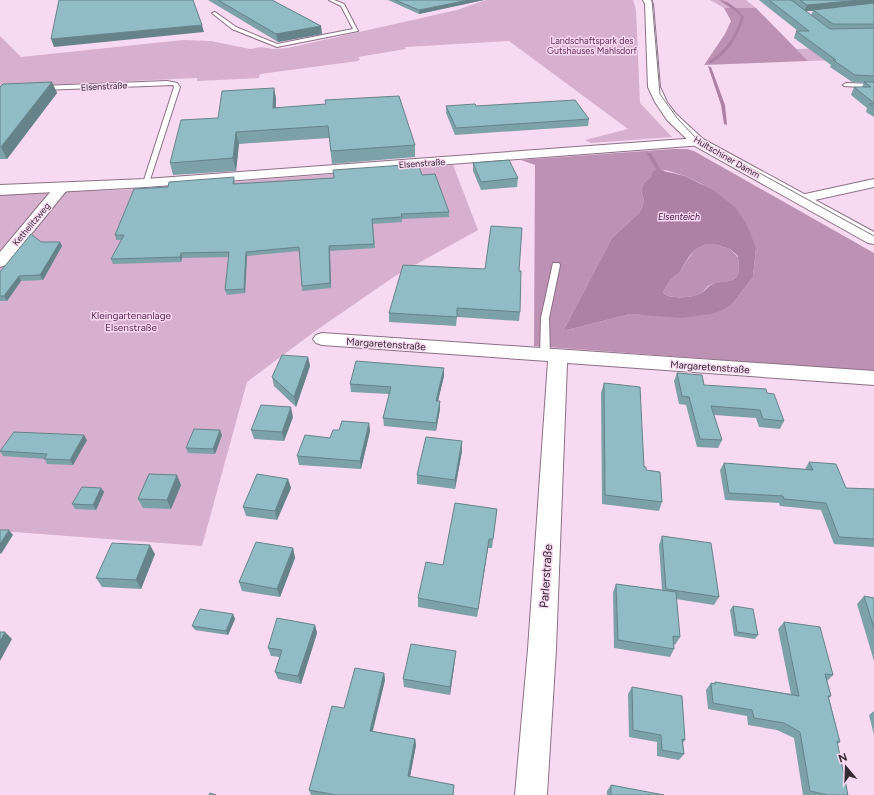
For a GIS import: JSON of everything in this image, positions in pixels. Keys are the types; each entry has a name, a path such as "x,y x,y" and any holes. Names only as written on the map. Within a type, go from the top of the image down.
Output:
{"main road":[{"name":"Hultschiner Damm","path":"647,0 649,4 654,87 662,104 683,129 698,142 874,239"},
{"name":"Elsenstraße","path":"0,190 146,183 698,142"}],"street":[{"path":"801,199 874,183"},
{"name":"Kethelitzweg","path":"0,262 62,187"},
{"name":"Margaretenstraße","path":"322,340 874,378"},
{"name":"Parlerstraße","path":"531,795 543,625 552,356"}],"lane":[{"path":"280,0 290,0"},
{"path":"214,13 234,28 277,46 356,30 342,5 331,0"},
{"name":"Elsenstraße","path":"32,89 167,83 175,84 177,88 146,183"},
{"path":"846,86 874,86"},
{"path":"552,356 545,318 556,265"}],"green space":[{"name":"Landschaftspark des Gutshauses Mahlsdorf","path":"486,0 633,0 636,10 640,103 672,137 591,143 585,140 628,129 509,41 405,47 406,49 358,57 360,59 358,61 260,74 259,78 197,81 197,78 0,87 0,36 21,57 183,40 211,41 250,49 262,47 273,49 288,48 457,10"},
{"path":"710,0 746,0 756,8 724,8"},
{"path":"874,47 874,59 808,61 796,49"},
{"name":"Kleingartenanlage Elsenstraße","path":"453,165 478,230 395,276 314,332 247,382 202,546 0,531 0,194 122,190"}],"shaded area":[{"path":"724,8 756,8 808,61 704,65 725,34 731,21"},
{"path":"687,149 694,151 874,253 874,371 534,346 535,165 521,160","holes":["665,170 685,176 702,184 756,248 753,277 733,303 648,315 630,314 563,331 612,238 639,213 644,200 641,190 644,183 651,177"]},
{"path":"706,244 713,244 730,249 738,257 738,275 730,281 713,284 697,295 676,297 666,295 663,292 671,279 679,273 695,250"}],"water":[{"name":"Elsenteich","path":"659,170 685,176 713,190 735,207 746,223 756,248 753,277 733,303 723,310 710,314 681,318 630,314 563,331 612,238 639,213 644,200 641,190 644,183 651,177 653,171","holes":["706,244 713,244 730,249 738,256 738,275 734,279 711,285 697,295 681,297 666,295 663,292 671,279 679,273 690,255 695,250"]}],"building":[{"path":"59,0 193,0 202,25 51,39"},
{"path":"218,0 272,0 321,26 276,34"},
{"path":"395,0 469,0 419,10"},
{"path":"769,0 791,0 830,29 874,28 874,76 855,75 833,60 836,60 796,31 809,31"},
{"path":"800,0 861,0 807,5"},
{"path":"874,3 874,24 833,24 813,10"},
{"path":"52,82 0,147 0,87 3,84"},
{"path":"864,82 874,82 874,103 854,87 871,87"},
{"path":"274,88 273,108 326,104 325,100 399,96 415,145 331,151 328,126 236,132 233,158 170,163 181,120 218,118 222,91"},
{"path":"575,100 589,119 456,128 446,106 475,104 476,106"},
{"path":"509,160 518,178 481,182 473,163"},
{"path":"418,164 422,175 435,174 449,212 401,214 402,217 372,219 374,244 329,246 330,283 302,286 299,247 246,252 244,289 225,290 229,252 181,253 180,257 111,259 124,235 115,235 134,189 168,187 169,182 234,177 233,184 334,178 333,170"},
{"path":"491,226 522,228 519,271 521,271 520,312 457,308 457,317 389,313 403,265 485,269"},
{"path":"31,234 41,242 60,242 40,275 19,276 4,296 0,296 0,272"},
{"path":"282,355 308,357 294,397 272,377"},
{"path":"356,361 444,368 436,401 440,401 436,423 383,418 391,387 350,384"},
{"path":"677,373 702,375 704,385 766,389 767,393 774,394 784,421 763,419 760,410 711,406 722,440 700,439 689,397 682,396"},
{"path":"604,383 640,387 644,467 646,467 646,470 660,472 662,502 605,495"},
{"path":"261,405 291,407 282,432 251,430"},
{"path":"342,421 369,423 360,461 297,456 305,435 330,438 333,430 339,430"},
{"path":"194,429 220,430 213,449 186,448"},
{"path":"14,432 84,435 70,460 44,459 47,454 0,451"},
{"path":"426,437 462,441 455,480 417,475"},
{"path":"809,462 836,464 846,488 874,489 874,539 839,537 826,503 784,499 783,496 729,493 724,463 813,470"},
{"path":"149,474 177,475 167,500 138,499"},
{"path":"257,474 288,479 275,511 243,507"},
{"path":"82,487 101,488 93,505 72,504"},
{"path":"455,503 497,509 493,539 489,539 478,609 418,598 426,562 443,565"},
{"path":"0,530 9,530 0,544"},
{"path":"662,536 711,543 719,597 666,589"},
{"path":"256,542 293,548 277,589 239,582"},
{"path":"112,543 150,545 136,580 96,578"},
{"path":"616,584 676,592 680,637 673,636 674,649 618,640"},
{"path":"864,596 874,598 874,628"},
{"path":"733,606 753,609 758,635 737,632"},
{"path":"200,609 233,614 226,631 192,626"},
{"path":"277,618 315,625 298,676 275,672 282,650 268,648"},
{"path":"784,622 820,627 833,675 825,674 831,696 828,696 840,742 837,741 848,795 828,795 810,791 800,732 784,723 754,718 752,710 713,703 711,683 715,684 715,682 799,696"},
{"path":"0,632 5,632 0,641"},
{"path":"411,644 456,651 450,687 403,679"},
{"path":"355,668 384,673 370,731 415,739 408,776 454,785 453,795 336,795 309,790 332,706 344,708"},
{"path":"632,687 682,696 685,740 682,739 684,754 662,750 661,735 633,730"},
{"path":"611,785 664,795 611,795"}],"waterway":[{"path":"709,63 721,54 730,44 738,32 743,17 738,11 720,0"},
{"path":"709,67 723,105 726,124"},
{"path":"649,154 659,170"}],"tram line":[{"path":"652,0 660,94 677,118 696,138 874,236"}]}
